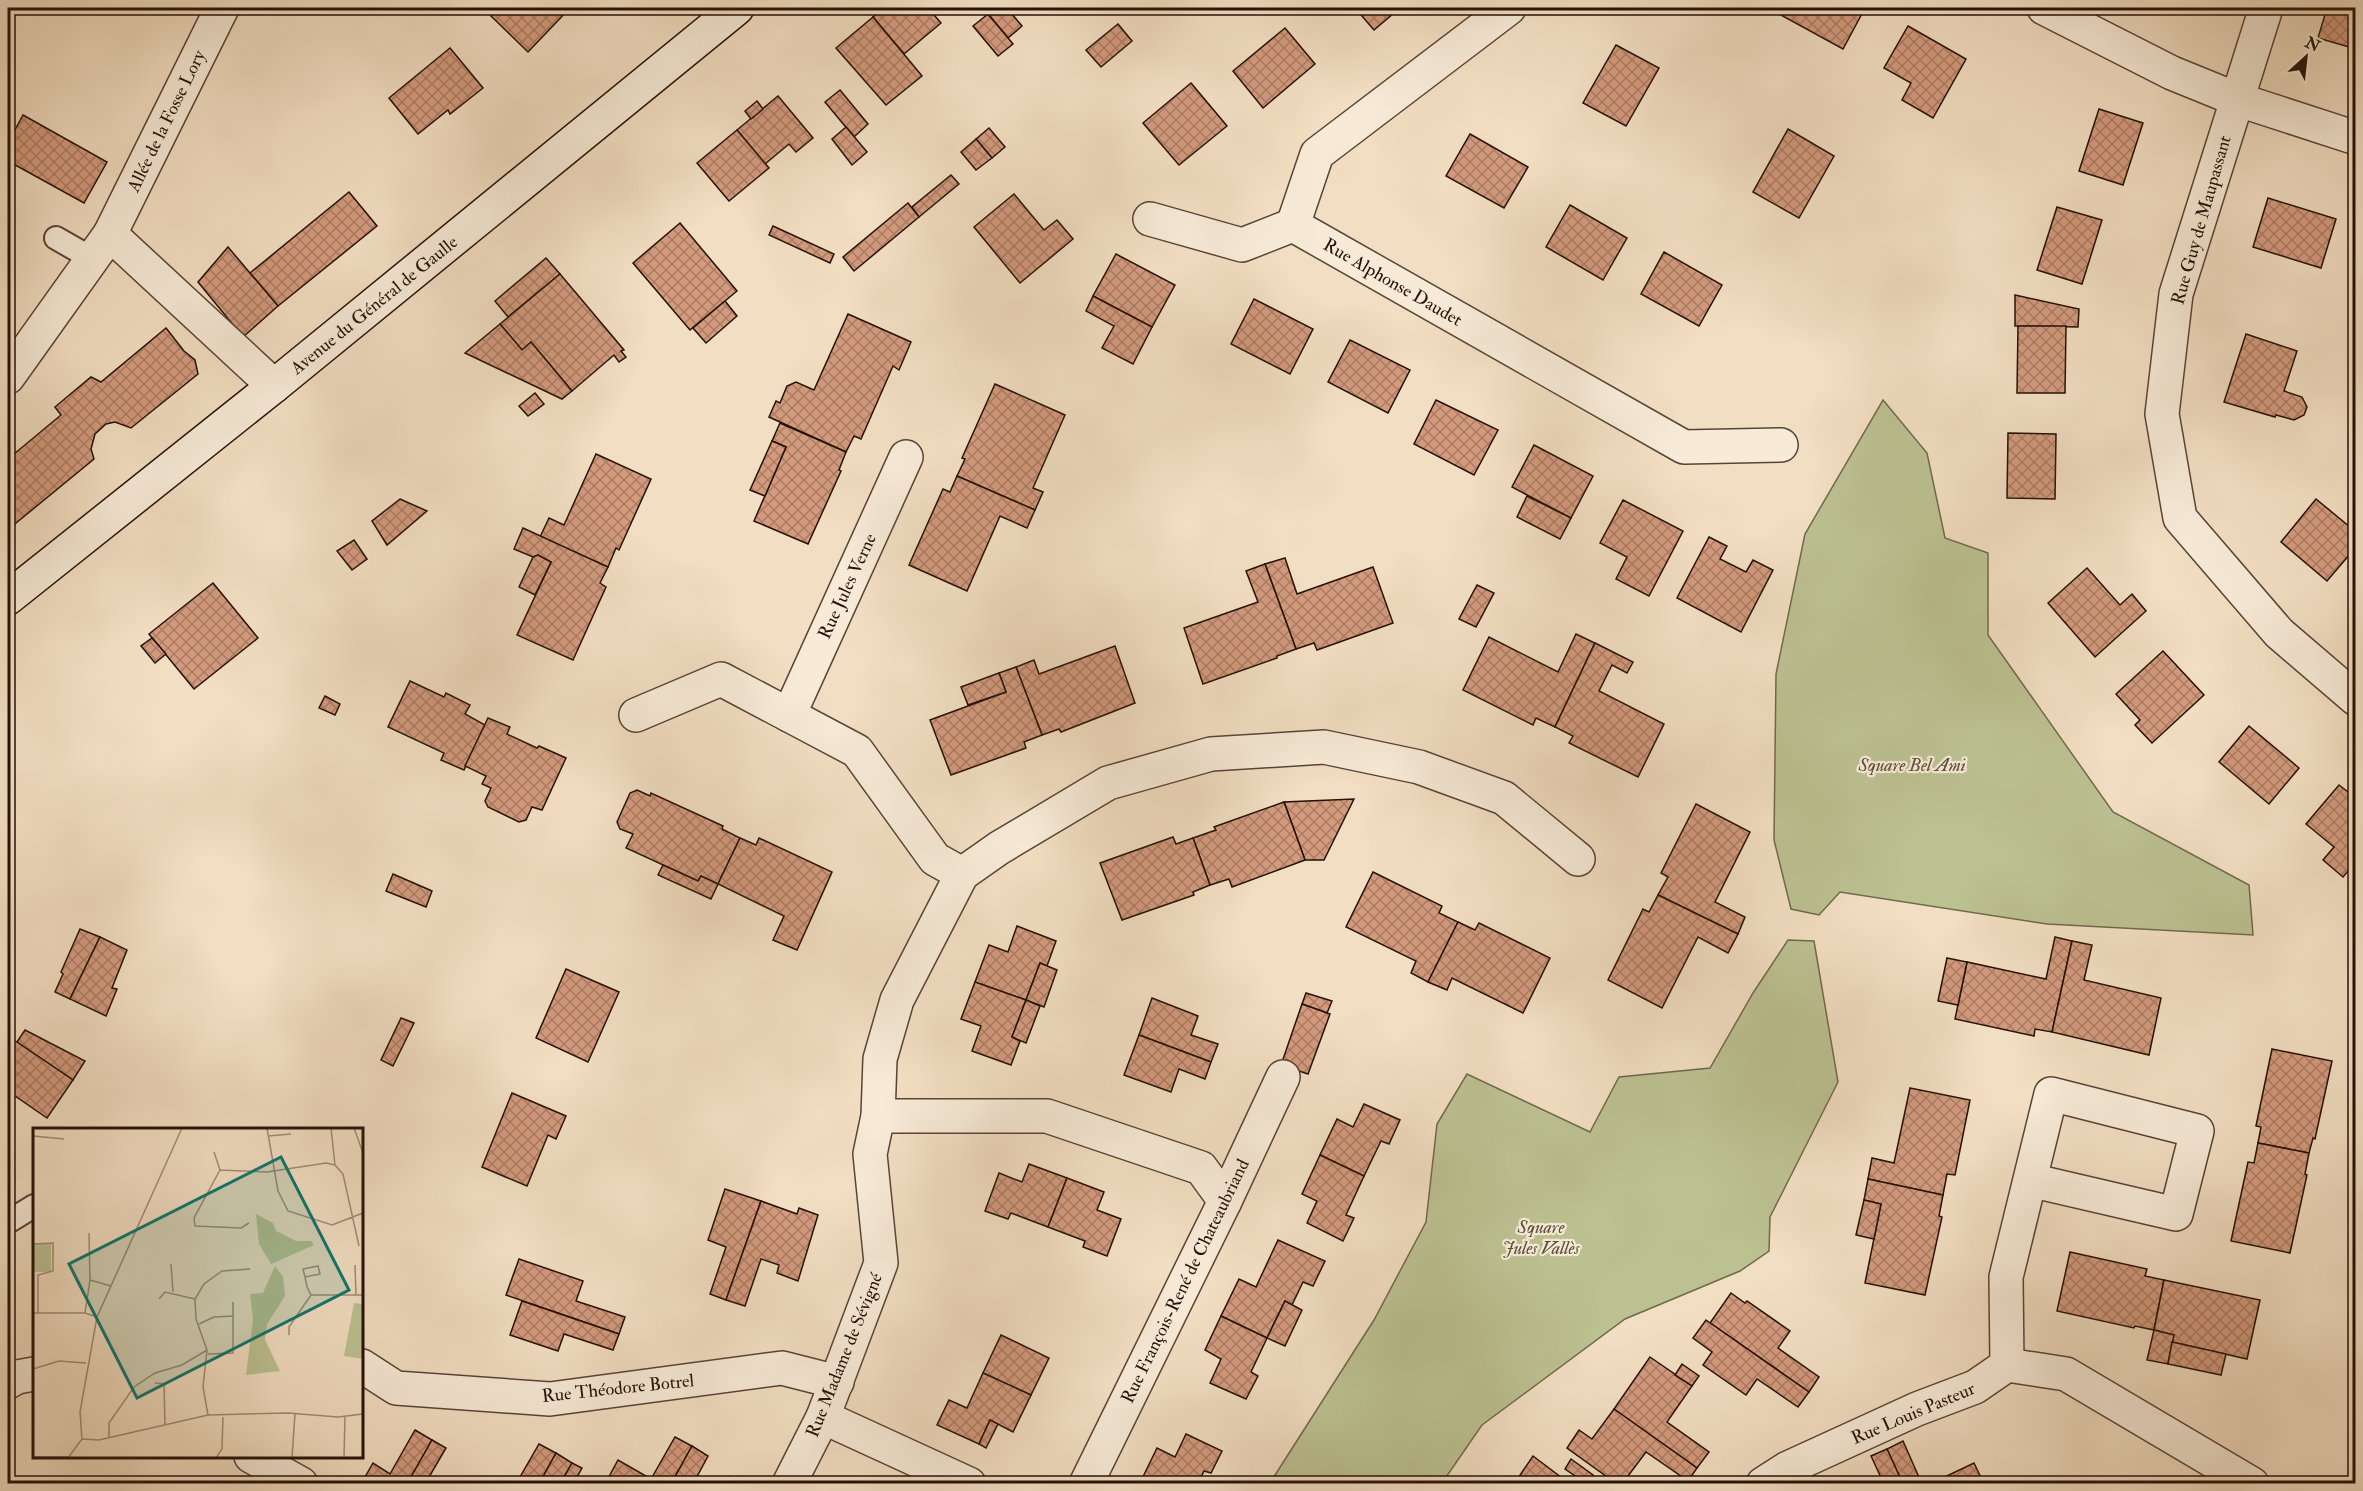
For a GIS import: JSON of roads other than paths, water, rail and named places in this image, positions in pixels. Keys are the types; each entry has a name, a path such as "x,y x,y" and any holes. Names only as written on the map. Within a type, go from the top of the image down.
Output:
{"street":[{"name":"Allée de la Fosse Lory","path":"8,377 101,246 222,8"},
{"name":"Avenue du Général de Gaulle","path":"8,596 274,386 737,8"},
{"path":"1150,219 1242,245 1293,225 1317,154 1509,8"},
{"path":"2044,8 2172,73 2236,99 2355,138"},
{"name":"Rue Guy de Maupassant","path":"2266,8 2176,294 2162,414 2180,518 2278,633 2355,699"},
{"name":"Rue Alphonse Daudet","path":"1293,225 1684,447 1781,445"},
{"path":"101,246 274,386"},
{"name":"Rue Jules Verne","path":"789,715 906,457"},
{"path":"636,715 721,679 857,751 935,859 963,874"},
{"name":"Rue Madame de Sévigné","path":"789,1484 823,1417 881,1263 870,1154 878,1116 880,1059 897,1000 963,874 999,848 1108,783 1211,754 1324,747 1419,767 1504,798 1578,859"},
{"name":"Rue François-René de Chateaubriand","path":"1086,1484 1225,1201 1282,1077"},
{"path":"2030,1180 2176,1214 2197,1131 2051,1094 2006,1277 2007,1365 2066,1374 2252,1484"},
{"path":"878,1116 1047,1116 1201,1168 1225,1201"},
{"name":"Rue Louis Pasteur","path":"1763,1484 1788,1468 1917,1409 1975,1387 2007,1365"},
{"name":"Rue Théodore Botrel","path":"363,1367 396,1388 550,1399 782,1368 837,1382"},
{"path":"823,1417 969,1484"},
{"path":"256,1458 301,1484"}],"lane":[{"path":"56,238 101,246"},
{"path":"8,1222 33,1207"}],"park label":[{"name":"Square Bel Ami","path":"1912,765"},
{"name":"Square Jules Vallès","path":"1541,1237"}]}
